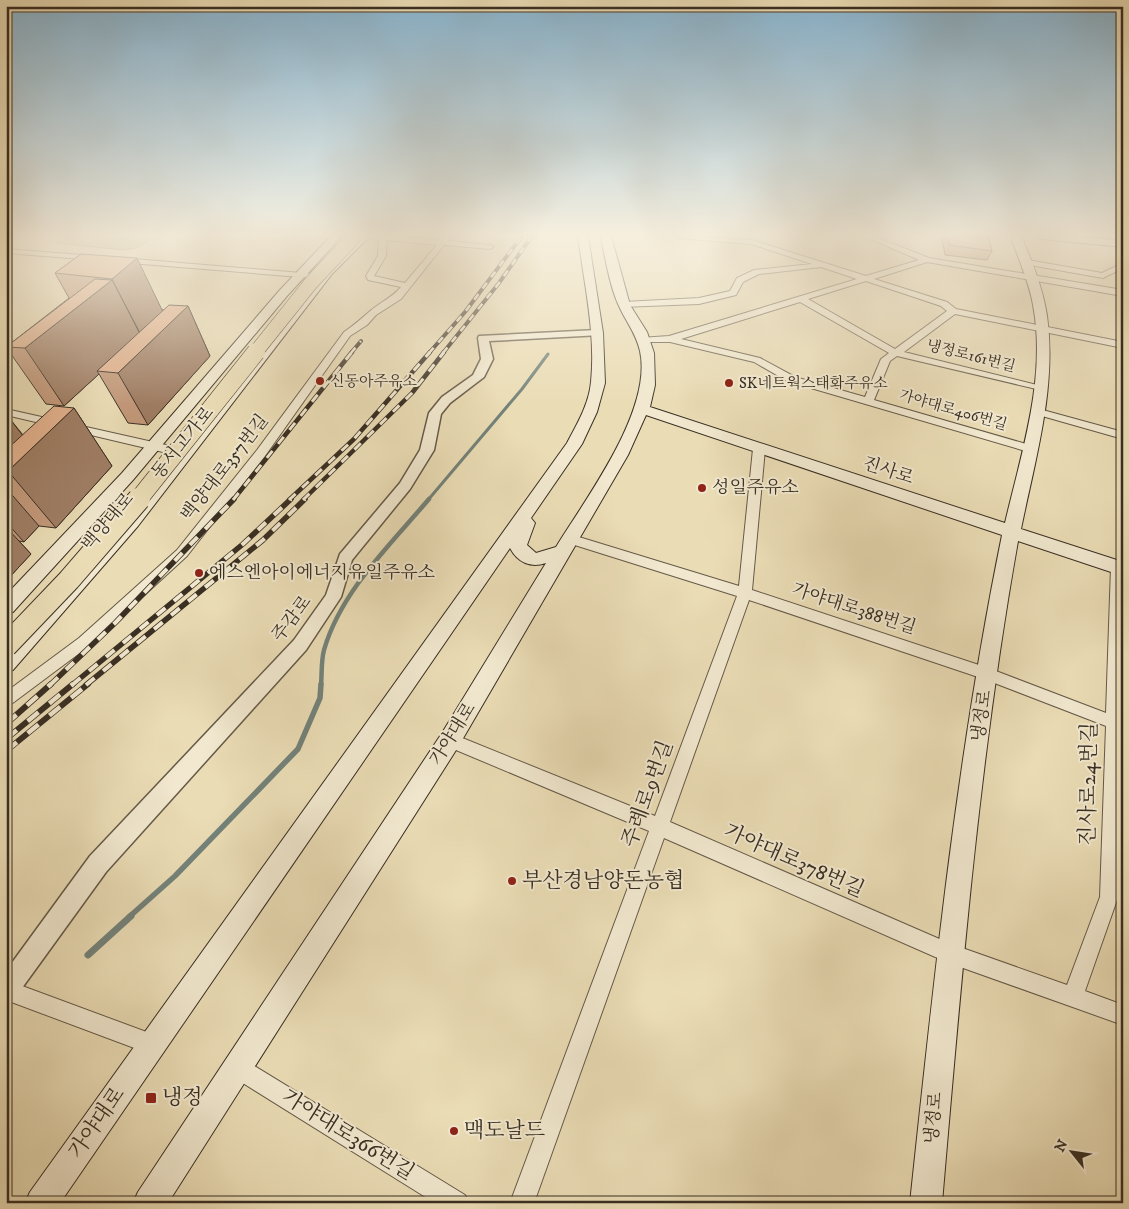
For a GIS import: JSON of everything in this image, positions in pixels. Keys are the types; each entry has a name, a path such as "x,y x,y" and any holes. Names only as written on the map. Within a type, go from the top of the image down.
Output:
{"highway":[{"name":"동서고가로","path":"6,627 61,569 292,292"},
{"name":"동서고가로","path":"6,646 38,615 127,511 305,292"}],"main road":[{"name":"백양대로","path":"6,607 64,549 284,292"},
{"name":"백양대로","path":"6,664 59,609 187,454 313,292"},
{"name":"가야대로","path":"42,1203 574,444 590,412 598,383 597,333 591,292"},
{"name":"가야대로","path":"149,1203 450,740 620,455 642,409 648,385 647,353 640,332 624,305 621,292"},
{"name":"냉정로","path":"926,1203 949,953 988,674 1011,532 1029,448 1039,412 1042,328 1035,292"},
{"name":"진사로","path":"642,409 1120,568"},
{"path":"550,478 547,492 521,533 518,548 524,556 535,560 565,545"}],"street":[{"name":"백양대로357번길","path":"6,702 84,642 182,553 261,453 347,334 364,323 372,313 398,297 402,292"},
{"path":"624,305 699,301 734,292"},
{"path":"643,340 670,339 817,292"},
{"path":"906,292 944,304 953,311 1123,345"},
{"name":"냉정로161번길","path":"798,298 894,352 1041,388"},
{"name":"냉정로161번길","path":"894,352 928,331 953,311"},
{"name":"주감로","path":"7,991 98,864 300,645 333,597 345,558 405,486 427,450 435,413 446,400 478,377 487,359 483,338 597,333"},
{"name":"가야대로406번길","path":"670,339 757,360 790,379 1029,448"},
{"name":"가야대로406번길","path":"868,401 886,359 894,352"},
{"path":"6,412 187,454"},
{"path":"1039,412 1123,436"},
{"name":"주례로9번길","path":"522,1203 745,593 758,449"},
{"name":"가야대로388번길","path":"565,545 745,593 988,674 1118,724"},
{"name":"진사로24번길","path":"1073,995 1109,897 1118,724 1120,568"},
{"name":"가야대로378번길","path":"450,740 660,827 949,953 1123,1014"},
{"path":"7,991 153,1044"},
{"name":"가야대로366번길","path":"238,1067 457,1203"}],"building":[{"path":"77,292 96,292 25,348 6,347"},
{"path":"169,305 188,306 118,373 97,371"},
{"path":"54,406 74,408 8,471 6,470 6,450"}],"waterway":[{"path":"428,500 522,389 548,354"},
{"path":"321,685 324,650 342,608 369,569 429,499"},
{"path":"129,917 175,876 298,749 320,698 321,684"},
{"path":"88,955 131,916"}],"railway":[{"path":"429,353 480,292"},
{"path":"443,353 491,292"},
{"path":"351,353 361,341"},
{"path":"233,500 352,352"},
{"path":"289,500 354,439 430,352"},
{"path":"303,500 412,393 444,352"},
{"path":"50,685 116,622 234,499"},
{"path":"72,685 243,544 291,499"},
{"path":"86,685 263,540 305,499"},
{"path":"6,724 51,684"},
{"path":"6,739 73,684"},
{"path":"6,751 88,684"}],"place":[{"name":"신동아주유소","path":"320,381"},
{"name":"SK네트웍스태화주유소","path":"729,383"},
{"name":"성일주유소","path":"702,488"},
{"name":"에스엔아이에너지유일주유소","path":"199,573"},
{"name":"부산경남양돈농협","path":"512,881"},
{"name":"냉정","path":"151,1098"},
{"name":"맥도날드","path":"454,1131"}]}
